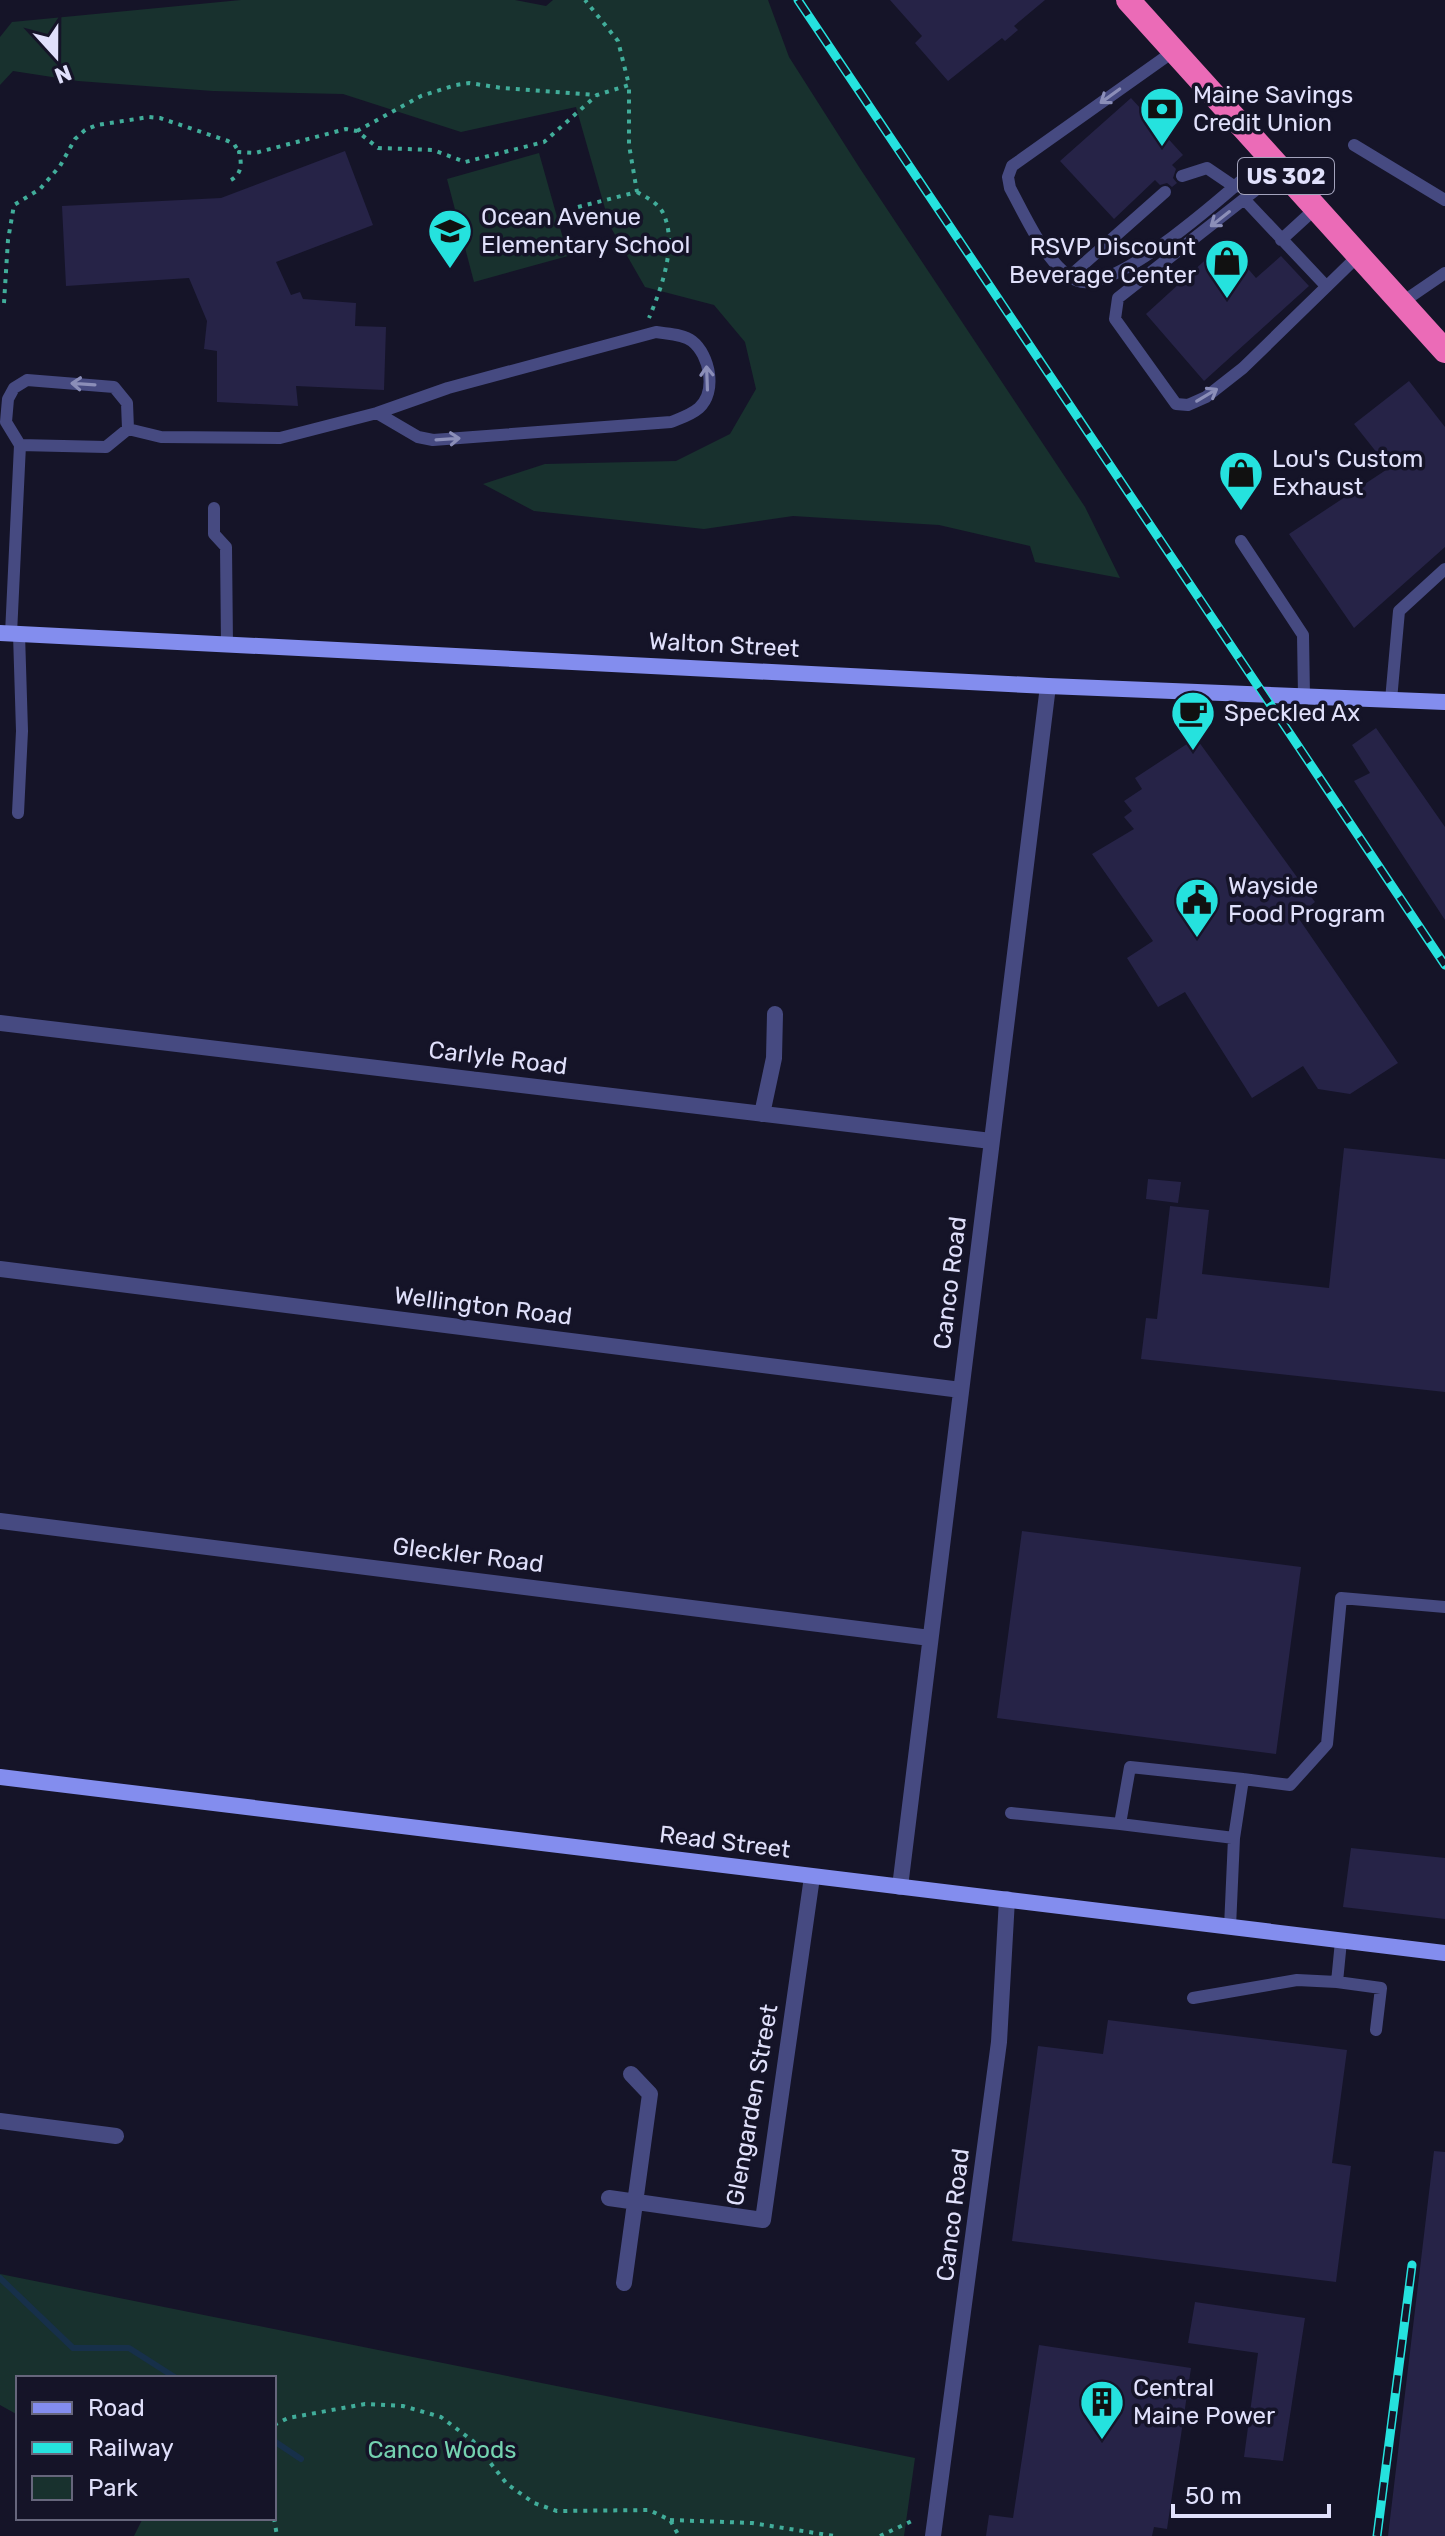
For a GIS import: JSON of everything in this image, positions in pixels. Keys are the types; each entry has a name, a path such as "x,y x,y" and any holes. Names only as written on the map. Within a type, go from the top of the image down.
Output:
{"highway":[{"name":"US 302","path":"1128,0 1445,351"}],"street":[{"name":"Walton Street","path":"10,634 1048,686 1445,702"},
{"name":"Canco Road","path":"900,1887 1048,686"},
{"path":"762,1114 774,1058 775,1014"},
{"name":"Carlyle Road","path":"0,1023 991,1141"},
{"name":"Wellington Road","path":"0,1269 961,1390"},
{"name":"Gleckler Road","path":"0,1521 930,1638"},
{"name":"Read Street","path":"0,1777 1445,1953"},
{"name":"Glengarden Street","path":"635,2202 763,2220 812,1877"},
{"name":"Canco Road","path":"933,2536 999,2042 1007,1899"},
{"path":"624,2283 650,2094 631,2074"},
{"path":"0,2121 116,2136"},
{"path":"609,2198 635,2202"}],"lane":[{"path":"1174,51 1012,166 1008,177 1010,188 1051,259 1069,277 1081,283 1094,283 1117,273 1201,217 1235,187 1274,164"},
{"path":"1354,145 1445,200"},
{"path":"1274,164 1244,199 1118,298 1115,319 1176,404 1188,405 1206,397 1243,368 1358,256"},
{"path":"1182,176 1207,168 1235,187"},
{"path":"1069,277 1165,192"},
{"path":"1244,199 1326,286"},
{"path":"1281,240 1316,208"},
{"path":"1401,303 1445,273"},
{"path":"128,429 161,437 280,438 377,413 448,388 656,332 690,339 702,351 709,370 709,388 702,406 686,417 671,422 433,440 404,430 377,413"},
{"path":"18,813 22,731 10,634 20,445 6,422 8,399 14,388 27,380 114,387 127,403 128,429"},
{"path":"20,445 106,447 128,429"},
{"path":"214,508 214,534 226,547 227,645"},
{"path":"1241,541 1303,635 1304,696"},
{"path":"1391,700 1399,611 1445,569"},
{"path":"1120,1824 1130,1767 1290,1785 1327,1744 1341,1598 1445,1607"},
{"path":"1230,1927 1234,1838 1243,1779"},
{"path":"1011,1813 1234,1838"},
{"path":"1337,1982 1341,1941"},
{"path":"1193,1998 1297,1980 1381,1988 1376,2030"}],"path":[{"path":"585,0 618,41 629,85 629,145 637,192"},
{"path":"357,131 379,117 437,90 469,83 597,95"},
{"path":"239,152 255,153 346,129 357,131 378,148 433,150 465,162 544,142 597,95 629,85"},
{"path":"4,303 8,240 14,205 40,189 60,166 75,139 85,130 97,125 149,117 228,141 239,152 240,169 237,177 231,180"},
{"path":"578,207 637,192 652,200 663,212 668,233 668,257 651,313"},
{"path":"276,2424 288,2418 365,2404 403,2406 441,2417 473,2441 507,2484 534,2503 557,2511 649,2510 670,2520 752,2523 834,2536"},
{"path":"880,2536 937,2510"},
{"path":"670,2520 679,2536"}],"green space":[{"path":"241,0 515,0 546,6 553,0 768,0 789,57 1085,507 1120,578 1035,562 1030,546 939,525 793,516 704,529 534,511 483,484 545,464 676,461 730,434 756,389 745,342 714,305 645,287 610,226 576,107 461,132 343,94 213,91 78,81 13,71 0,85 0,37 12,22"},
{"path":"539,153 568,256 474,282 447,179"},
{"name":"Canco Woods","path":"0,2274 915,2458 904,2536 134,2536 142,2520 276,2520 276,2376 16,2376 16,2414 0,2405"}],"building":[{"path":"890,0 1045,0 1014,26 1018,30 1005,41 1002,38 948,81 915,43 922,36"},
{"path":"1131,98 1183,155 1172,165 1176,169 1173,178 1177,183 1172,187 1167,183 1160,185 1155,180 1114,219 1060,161"},
{"path":"345,151 373,225 276,262 291,295 300,292 303,299 356,303 355,326 386,327 384,390 296,386 298,406 217,402 217,351 204,349 207,321 189,278 66,286 62,206 221,198"},
{"name":"RSVP Discount Beverage Center","path":"1225,242 1256,278 1281,256 1309,286 1204,381 1146,314"},
{"path":"1409,381 1445,427 1445,547 1354,628 1289,534 1389,468 1354,424"},
{"path":"1376,728 1445,827 1445,920 1354,781 1370,773 1352,745"},
{"path":"1196,738 1315,902 1297,916 1398,1063 1350,1094 1318,1089 1303,1066 1252,1098 1185,992 1158,1007 1127,958 1153,941 1092,854 1134,829 1124,817 1132,811 1124,801 1142,789 1135,778"},
{"path":"1344,1148 1445,1159 1445,1392 1141,1359 1146,1318 1157,1319 1170,1206 1209,1210 1202,1274 1329,1288"},
{"path":"1148,1179 1181,1182 1178,1203 1146,1199"},
{"path":"1022,1531 1301,1567 1276,1754 997,1718"},
{"path":"1351,1848 1445,1858 1445,1919 1343,1907"},
{"path":"1108,2020 1347,2050 1332,2163 1351,2166 1336,2282 1012,2241 1038,2046 1103,2054"},
{"path":"1434,2151 1445,2152 1445,2536 1388,2536"},
{"path":"1195,2302 1305,2318 1283,2461 1244,2457 1258,2353 1188,2343"},
{"name":"Central Maine Power","path":"1039,2345 1191,2368 1167,2529 1154,2527 1152,2536 986,2536 989,2515 1013,2518"}],"waterway":[{"path":"0,2278 73,2348 129,2348 173,2376"},
{"path":"276,2442 301,2459"}],"railway":[{"path":"798,0 1445,965"},
{"path":"1377,2536 1412,2265"}],"place":[{"name":"Maine Savings Credit Union","path":"1162,148"},
{"name":"Ocean Avenue Elementary School","path":"450,270"},
{"name":"RSVP Discount Beverage Center","path":"1227,300"},
{"name":"Lou's Custom Exhaust","path":"1241,512"},
{"name":"Speckled Ax","path":"1193,752"},
{"name":"Wayside Food Program","path":"1197,939"},
{"name":"Central Maine Power","path":"1102,2441"}]}
